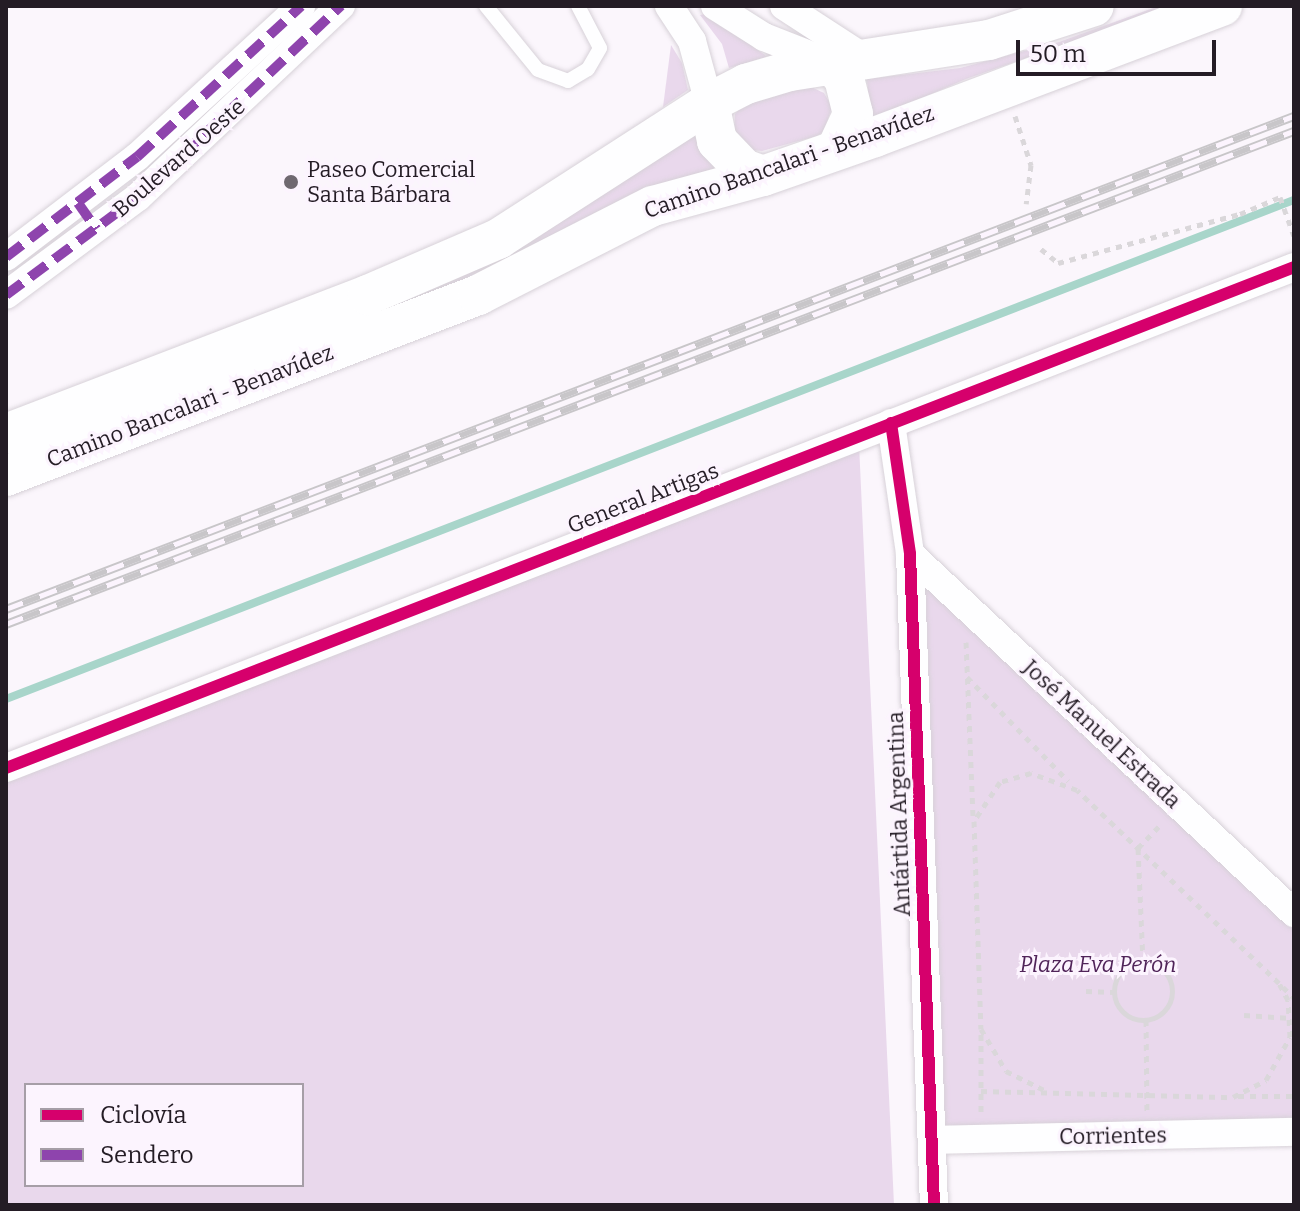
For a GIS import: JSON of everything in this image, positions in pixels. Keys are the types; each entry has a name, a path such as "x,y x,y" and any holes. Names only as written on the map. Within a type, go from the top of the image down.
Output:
{"main road":[{"name":"Camino Bancalari - Benavídez","path":"6,434 474,250 520,227 709,103 746,84 847,61 989,40 1094,6"},
{"name":"Camino Bancalari - Benavídez","path":"6,476 478,295 653,206 763,176 1222,6"},
{"path":"837,148 853,114 844,78 847,61"},
{"path":"709,103 717,141 744,169 763,176"}],"street":[{"name":"Boulevard Oeste","path":"6,257 137,157 301,6"},
{"name":"Boulevard Oeste","path":"6,295 96,229 205,139 341,6"},
{"path":"669,6 692,41 709,103"},
{"path":"715,6 764,37 847,61"},
{"path":"784,6 847,61"},
{"path":"78,203 96,229"},
{"name":"General Artigas","path":"6,768 1294,267"},
{"name":"Antártida Argentina","path":"891,423 910,554 934,1205"},
{"name":"José Manuel Estrada","path":"910,554 1294,913"},
{"name":"Corrientes","path":"932,1140 1294,1132"}],"lane":[{"path":"486,6 538,70 568,81 588,69 600,48 578,6"}],"path":[{"path":"1014,111 1031,165 1026,204"},
{"path":"1041,249 1058,263 1240,214 1280,197 1294,236"},
{"path":"964,605 981,1029 981,1139"},
{"path":"967,677 1077,790 1294,998"},
{"path":"974,821 989,793 1014,776 1049,776 1077,790"},
{"path":"1143,962 1138,848 1178,805"},
{"path":"1143,962 1156,964 1170,979 1171,998 1161,1014 1144,1020 1126,1015 1114,992 1120,973 1143,962"},
{"path":"1233,1097 1266,1080 1290,1037 1292,1018 1279,983"},
{"path":"1086,991 1114,992"},
{"path":"1244,1015 1292,1018"},
{"path":"981,1029 1006,1071 1048,1092"},
{"path":"981,1091 1294,1096"}],"green space":[{"path":"1159,6 1175,6 966,79 878,117 870,115 867,79 960,68 1059,42"},
{"path":"705,14 766,57 729,68 722,44 700,15"},
{"path":"671,45 682,63 688,90 663,107"},
{"path":"809,86 824,93 832,107 824,131 817,136 762,151 753,150 734,132 735,114 746,102"},
{"path":"694,129 716,170 530,256 6,462 6,453"},
{"path":"858,422 894,1205 6,1205 6,770"},
{"name":"Plaza Eva Perón","path":"910,554 1294,913 1294,1132 932,1140"}],"waterway":[{"path":"6,699 1294,200"}],"railway":[{"path":"6,609 1294,116"},
{"path":"6,624 1294,131"}],"marked path":[{"path":"6,257 137,157 301,6"},
{"path":"6,295 138,197 341,6"},
{"path":"78,203 96,229"}],"cycle path":[{"path":"6,768 1294,267"},
{"path":"891,423 910,554 934,1205"}],"place":[{"name":"Paseo Comercial Santa Bárbara","path":"291,182"}]}
